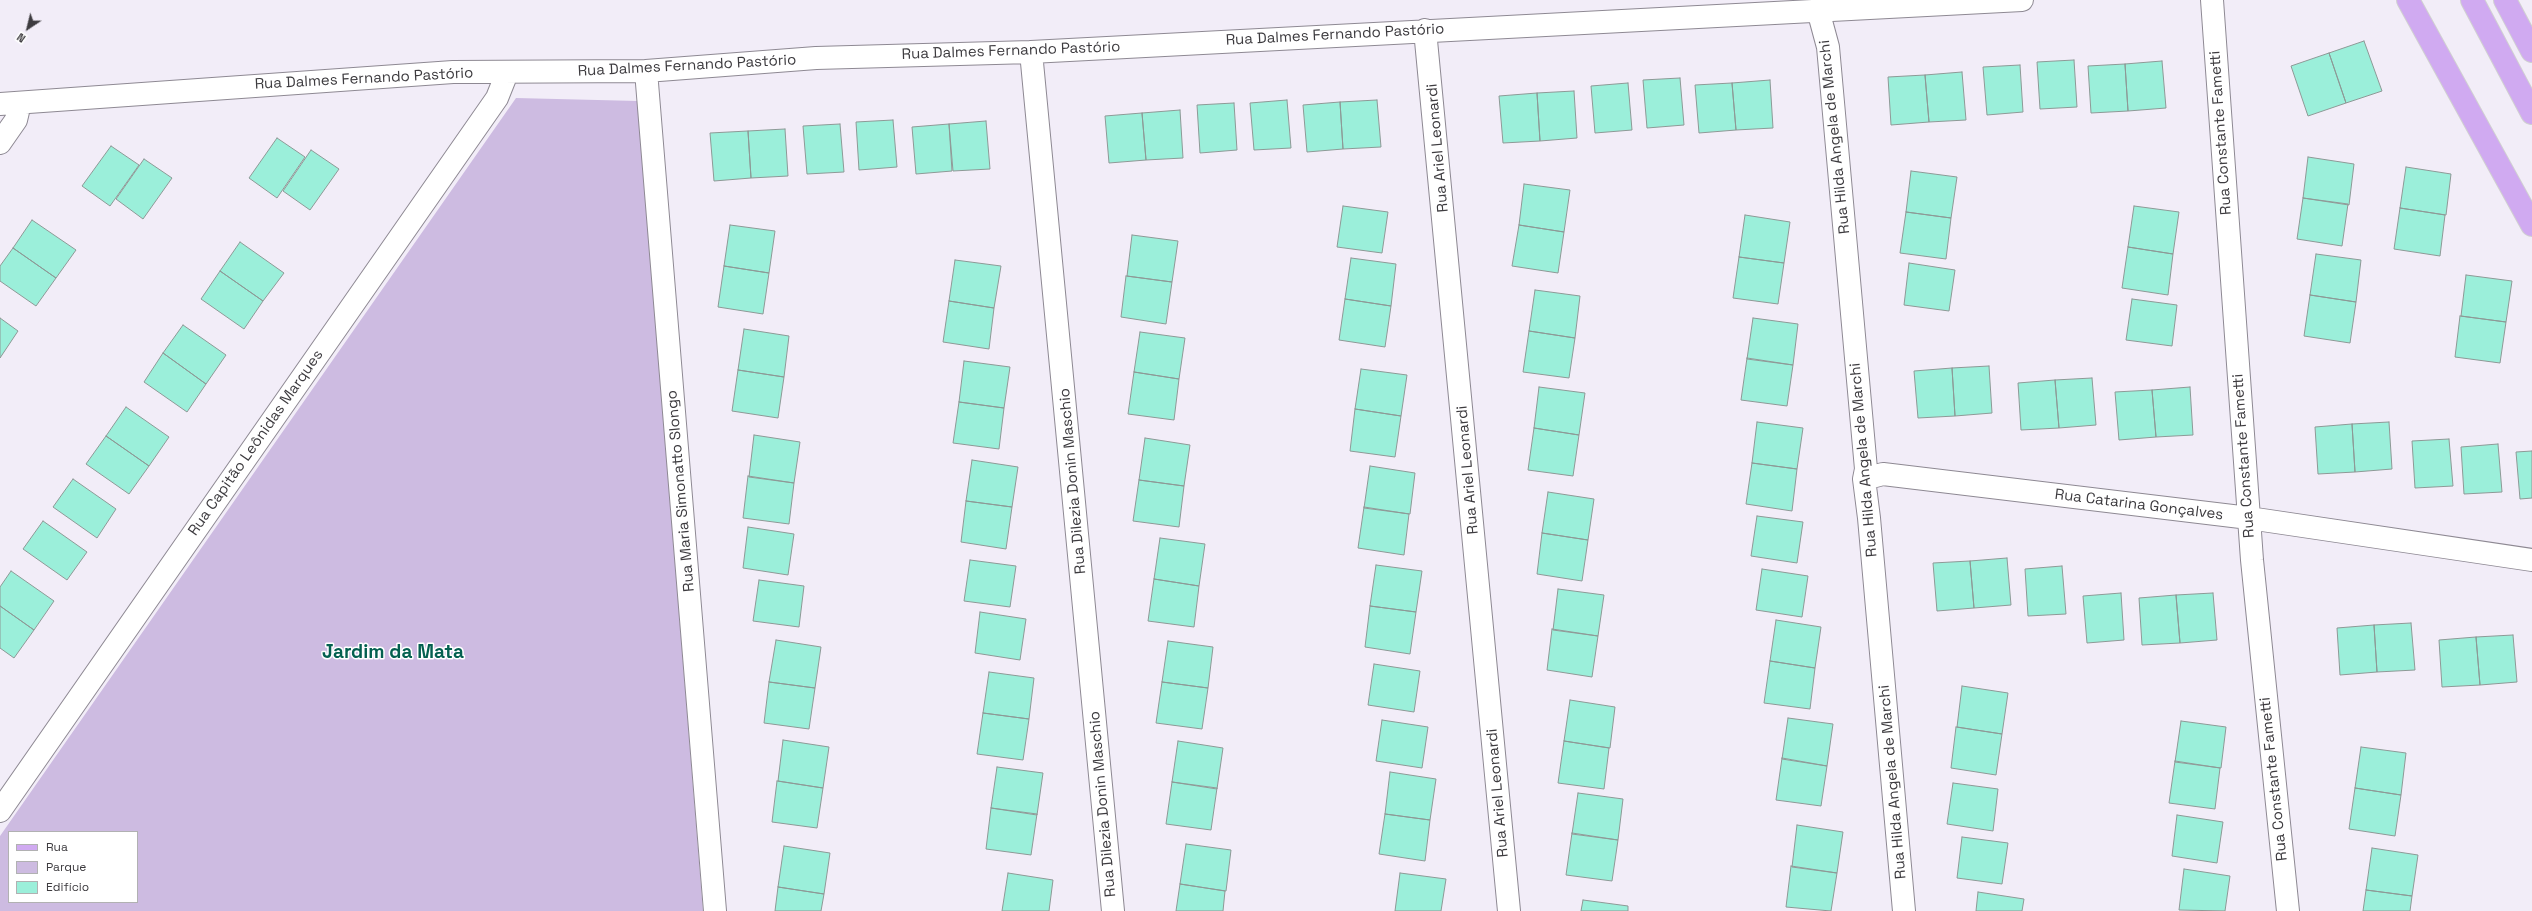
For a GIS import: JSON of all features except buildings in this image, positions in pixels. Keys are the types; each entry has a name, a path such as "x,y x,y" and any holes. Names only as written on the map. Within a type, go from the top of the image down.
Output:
{"main road":[{"path":"2408,0 2532,225"},
{"path":"2472,0 2532,113"},
{"path":"2505,0 2532,51"}],"street":[{"name":"Rua Dalmes Fernando Pastório","path":"10,103 453,72 507,73 646,71 816,58 1031,52 1425,30 2022,0"},
{"name":"Rua Constante Fametti","path":"2212,0 2249,518 2288,911"},
{"name":"Rua Hilda Angela de Marchi","path":"1818,10 1828,47 1866,468 1864,480 1869,518 1904,911"},
{"name":"Rua Ariel Leonardi","path":"1425,30 1510,911"},
{"name":"Rua Dilezia Donin Maschio","path":"1031,52 1113,911"},
{"name":"Rua Maria Simonatto Slongo","path":"646,71 715,911"},
{"name":"Rua Capitão Leônidas Marques","path":"0,811 497,98 507,73"},
{"path":"0,143 16,120 10,103"},
{"name":"Rua Catarina Gonçalves","path":"1864,480 1883,474 2249,518 2532,560"}],"green space":[{"path":"516,98 638,101 703,911 0,911 0,836"}],"district":[{"name":"Jardim da Mata","path":"393,653"}]}
